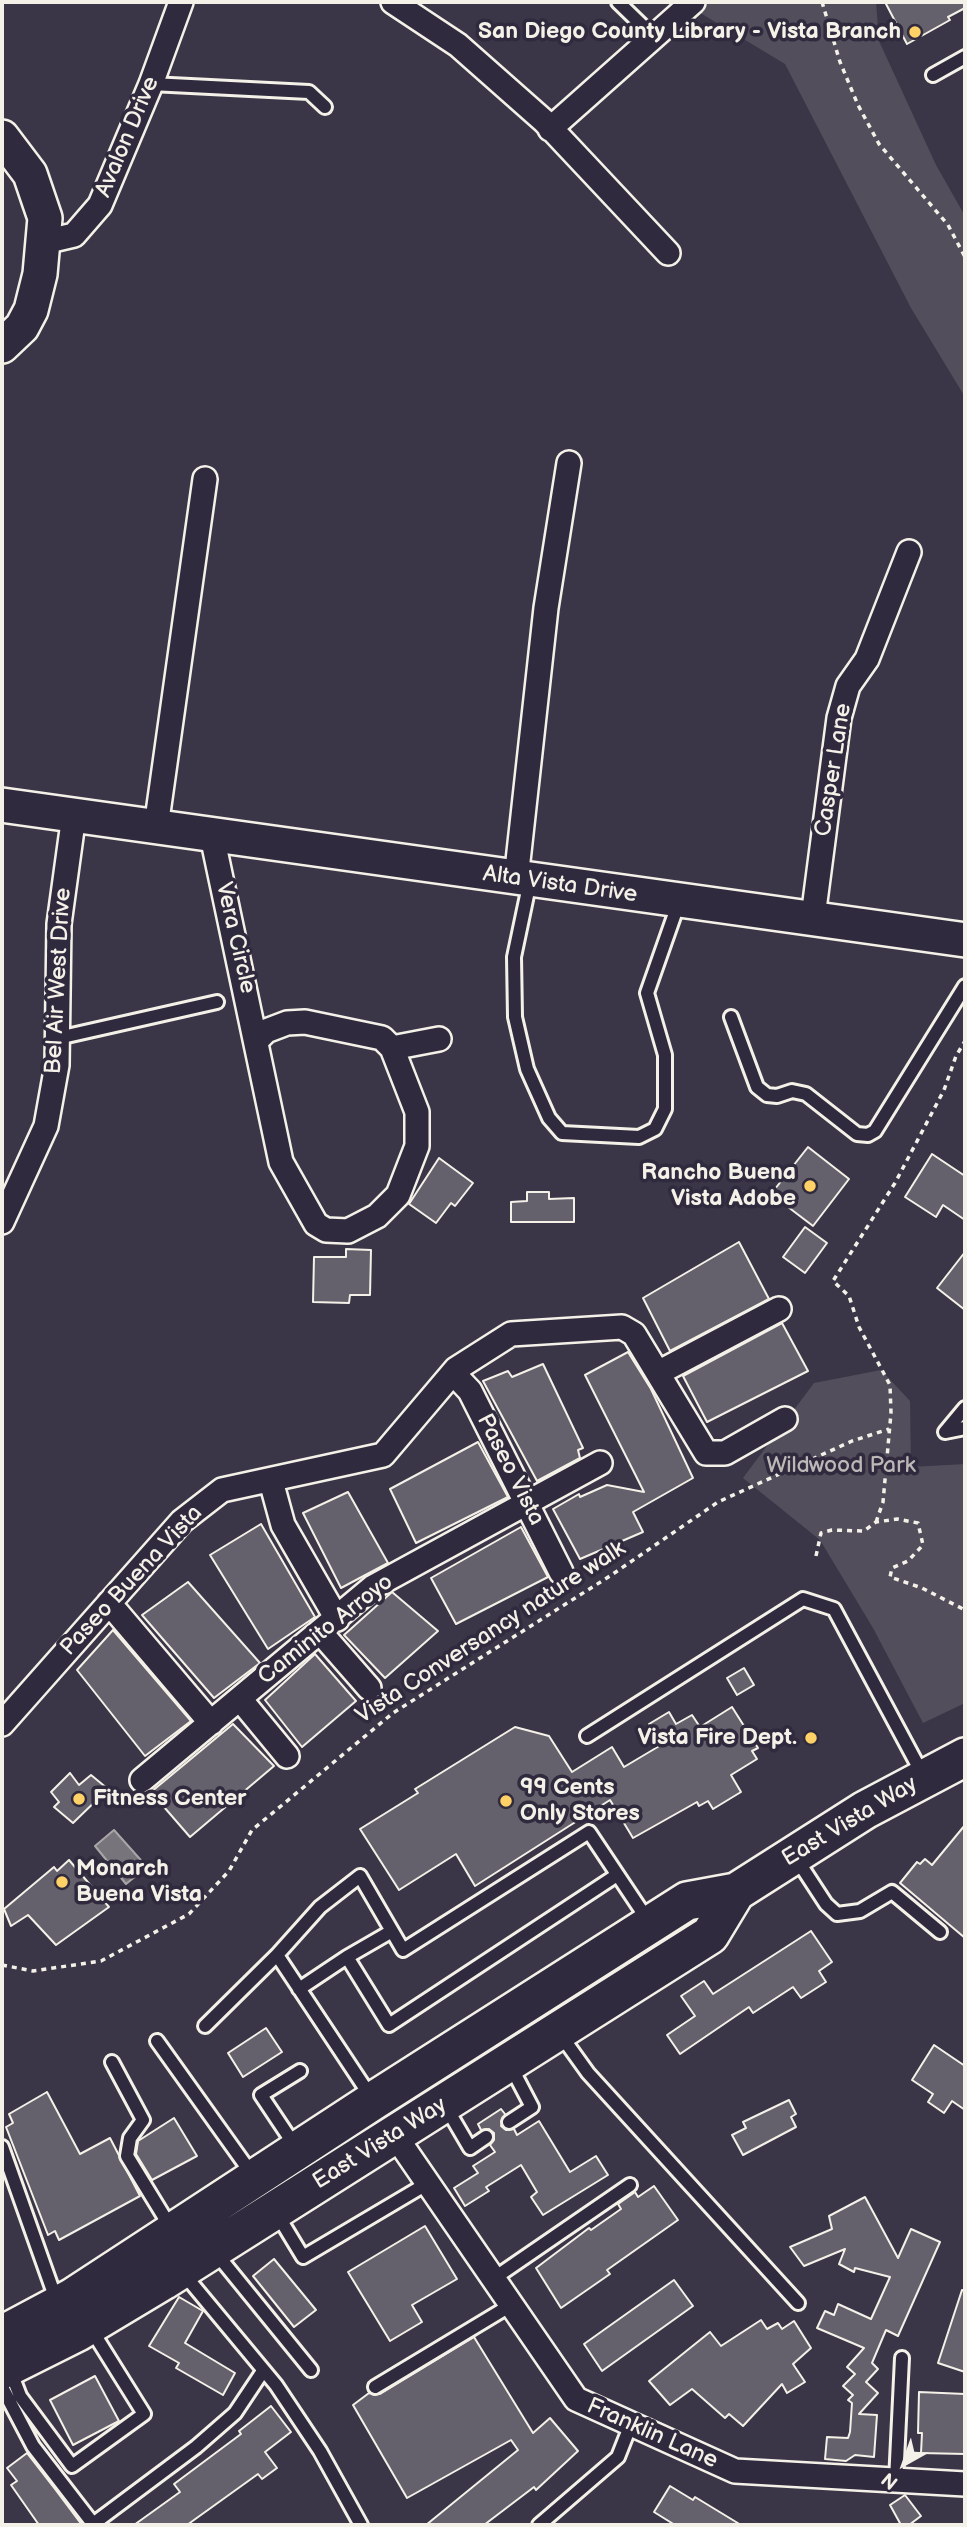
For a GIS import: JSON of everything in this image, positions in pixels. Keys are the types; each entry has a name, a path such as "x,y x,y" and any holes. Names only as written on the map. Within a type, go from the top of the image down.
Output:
{"main road":[{"name":"East Vista Way","path":"3,2365 58,2305 688,1901 736,1892 924,1777 965,1757"},
{"name":"East Vista Way","path":"3,2365 89,2326 710,1935 736,1892"},
{"path":"275,2210 276,2198 296,2176 375,2126 379,2120 373,2101"}],"street":[{"name":"Avalon Drive","path":"44,242 74,235 100,205 151,84 181,2"},
{"path":"393,2 458,45 550,129 668,253"},
{"path":"550,129 652,35 693,2"},
{"path":"2,137 30,174 45,218 44,242 32,310 22,327 2,346"},
{"path":"523,880 546,608 569,463"},
{"path":"156,827 205,479"},
{"name":"Casper Lane","path":"813,917 839,718 848,686 867,659 909,552"},
{"name":"Alta Vista Drive","path":"2,805 965,940"},
{"name":"Bel Air West Drive","path":"2,1222 46,1126 57,1065 59,924 74,815"},
{"name":"Vera Circle","path":"212,836 281,1161 316,1224 326,1230 348,1231 377,1216 398,1195 417,1146 417,1112 392,1048"},
{"path":"257,1040 266,1031 287,1023 305,1022 382,1038 392,1048 439,1039"},
{"path":"658,1373 779,1309"},
{"name":"Paseo Buena Vista","path":"2,1724 182,1521 222,1490 383,1455 453,1373 511,1334 622,1327 634,1334 706,1453 725,1453 785,1419"},
{"name":"Paseo Vista","path":"453,1373 470,1391 561,1572"},
{"name":"Caminito Arroyo","path":"142,1780 373,1587 600,1463"},
{"path":"271,1481 283,1525 329,1626 369,1688"},
{"path":"109,1603 211,1723"},
{"path":"240,1699 287,1756"},
{"name":"Franklin Lane","path":"394,2134 576,2399 735,2471 965,2484"}],"lane":[{"path":"618,2 652,35"},
{"path":"933,75 965,57"},
{"path":"151,84 309,92 325,107"},
{"path":"523,880 514,957 515,1017 527,1069 549,1118 562,1133 639,1137 655,1129 666,1109 664,1055 647,993 680,900"},
{"path":"732,1017 757,1087 767,1095 776,1096 792,1091 806,1094 857,1134 868,1135 875,1131 965,986"},
{"path":"58,1038 217,1002"},
{"path":"965,1408 945,1432 965,1428"},
{"path":"587,1736 803,1600 834,1609 924,1777"},
{"path":"205,2026 277,1955 320,1907 360,1876 403,1950 589,1832 651,1925"},
{"path":"794,1855 827,1904 837,1914 860,1911 892,1892 940,1932"},
{"path":"347,1956 389,2025 617,1875"},
{"path":"299,1989 347,1956 392,1931"},
{"path":"277,1955 373,2101"},
{"path":"558,2031 588,2073 798,2303"},
{"path":"157,2041 254,2178"},
{"path":"112,2062 143,2120 130,2138 127,2156 173,2231"},
{"path":"509,2062 532,2107 509,2122"},
{"path":"298,2150 261,2095 300,2071"},
{"path":"443,2104 470,2148 486,2137"},
{"path":"2,2147 58,2305"},
{"path":"275,2210 303,2258 428,2183"},
{"path":"493,2279 630,2185"},
{"path":"213,2249 311,2370"},
{"path":"181,2270 263,2371 320,2451 361,2525"},
{"path":"374,2387 511,2305"},
{"path":"3,2365 20,2396 72,2466 144,2414 89,2326"},
{"path":"896,2481 902,2358"},
{"path":"3,2365 33,2446 93,2525 196,2447 235,2413 263,2371"},
{"path":"539,2525 618,2457 631,2424"}],"path":[{"path":"822,2 840,62 858,105 879,144 947,225 965,257"},
{"path":"876,1522 883,1502 890,1385 859,1327 849,1296 834,1281 895,1183 944,1090 956,1056 965,1041"},
{"name":"Vista Conversancy nature walk","path":"2,1965 33,1971 102,1961 189,1914 229,1871 252,1830 393,1713 610,1576 718,1502 852,1441 888,1429"},
{"path":"816,1556 821,1533 832,1530 864,1531 876,1522 897,1519 918,1523 923,1545 908,1561 892,1568 890,1577 922,1588 965,1610"}],"green space":[{"path":"710,2 876,2 879,41 936,165 965,216 965,397 911,308 785,64 697,11"},
{"name":"Wildwood Park","path":"881,1370 910,1401 911,1467 965,1464 965,1703 923,1723 873,1628 820,1540 743,1478 814,1383"}],"shaded area":[{"path":"114,1830 147,1867 126,1884 95,1846"}],"building":[{"name":"San Diego County Library - Vista Branch","path":"885,2 965,2 965,8 948,17 950,20 907,44"},
{"name":"Rancho Buena Vista Adobe","path":"808,1147 849,1179 813,1226 771,1194"},
{"path":"932,1154 965,1176 965,1220 943,1205 936,1217 905,1197"},
{"path":"439,1158 473,1183 455,1206 451,1203 436,1223 409,1204"},
{"path":"527,1192 549,1192 549,1199 574,1198 574,1222 511,1222 511,1202 527,1201"},
{"path":"805,1227 827,1243 805,1273 783,1257"},
{"path":"739,1242 769,1299 670,1351 643,1298"},
{"path":"346,1249 371,1250 370,1295 350,1295 349,1303 313,1302 314,1257 346,1257"},
{"path":"965,1252 965,1310 937,1288"},
{"path":"782,1323 808,1371 707,1422 683,1376"},
{"path":"628,1352 651,1389 693,1478 633,1512 643,1532 580,1559 553,1509 579,1494 580,1497 607,1485 644,1492 585,1375"},
{"path":"543,1364 583,1448 578,1450 580,1458 537,1481 483,1381 508,1371 512,1377"},
{"path":"478,1442 508,1497 416,1543 390,1489"},
{"path":"348,1492 388,1563 341,1588 303,1513"},
{"path":"261,1524 315,1617 268,1649 210,1555"},
{"path":"521,1527 548,1577 456,1624 431,1578"},
{"path":"188,1582 260,1663 214,1698 142,1615"},
{"path":"392,1592 438,1631 385,1678 344,1635"},
{"path":"113,1630 191,1721 145,1756 77,1670"},
{"path":"315,1654 356,1701 302,1747 265,1700"},
{"path":"744,1668 754,1685 737,1695 727,1678"},
{"path":"732,1707 758,1748 752,1751 757,1759 731,1775 741,1792 713,1809 708,1801 699,1806 697,1802 633,1838 610,1800 475,1886 456,1854 399,1890 360,1829 418,1793 415,1789 515,1727 549,1736 572,1772 612,1747 624,1767 661,1745 649,1724 669,1712 676,1724 692,1715 700,1727"},
{"path":"233,1724 274,1766 190,1837 151,1792"},
{"name":"Fitness Center","path":"70,1773 79,1785 91,1775 108,1789 73,1823 54,1807 59,1802 51,1792"},
{"path":"965,1825 965,1938 900,1883 917,1862 920,1864 925,1859 932,1865"},
{"name":"Monarch Buena Vista","path":"69,1860 109,1907 56,1945 28,1915 11,1926 4,1909 54,1867 57,1871"},
{"path":"811,1931 832,1962 819,1971 826,1982 801,1998 793,1987 753,2013 749,2007 680,2054 667,2035 695,2016 681,1996 704,1981 713,1994"},
{"path":"266,2028 282,2052 243,2077 228,2053"},
{"path":"934,2045 965,2066 965,2110 952,2101 944,2113 928,2102 933,2094 912,2080"},
{"path":"47,2092 80,2154 110,2138 140,2196 59,2240 55,2231 48,2235 6,2127 13,2123 9,2114"},
{"path":"789,2100 796,2114 791,2117 796,2127 743,2155 732,2135 746,2128 743,2122"},
{"path":"501,2109 505,2114 501,2126 506,2130 514,2129 517,2135 539,2121 570,2172 596,2156 608,2175 543,2215 531,2197 537,2192 521,2165 486,2187 489,2191 465,2206 454,2188 478,2173 473,2166 495,2152 490,2145 494,2140 494,2133 489,2129 481,2130 478,2124"},
{"path":"174,2118 197,2156 152,2180 136,2154 138,2141"},
{"path":"654,2186 678,2220 607,2270 610,2274 561,2308 536,2268 589,2228 591,2230 621,2209 618,2204 635,2192 638,2197"},
{"path":"865,2197 898,2258 911,2229 940,2242 898,2336 886,2330 872,2363 878,2369 866,2382 878,2393 859,2414 877,2415 874,2457 855,2455 846,2461 825,2459 827,2437 848,2438 852,2403 848,2400 853,2395 843,2386 855,2374 847,2367 864,2348 817,2328 825,2311 834,2315 838,2304 871,2319 890,2277 855,2268 854,2272 839,2264 845,2249 804,2266 790,2247 832,2229 829,2216"},
{"path":"425,2226 457,2279 412,2305 422,2322 390,2341 348,2272"},
{"path":"274,2259 316,2310 294,2327 253,2276"},
{"path":"674,2280 693,2306 602,2371 584,2344"},
{"path":"962,2290 965,2291 965,2372 938,2363"},
{"path":"179,2297 203,2311 185,2343 235,2373 223,2395 176,2368 179,2363 149,2346"},
{"path":"761,2320 767,2329 778,2323 782,2329 794,2321 811,2348 793,2364 805,2382 787,2393 782,2384 743,2426 729,2414 725,2418 692,2389 670,2405 649,2381 710,2332 721,2346"},
{"path":"474,2337 533,2433 550,2418 578,2451 536,2490 534,2487 484,2525 426,2525 518,2450 511,2440 407,2498 353,2405 369,2393 380,2394"},
{"path":"95,2376 119,2421 73,2445 50,2400"},
{"path":"919,2392 965,2394 965,2454 921,2453 922,2433 918,2433"},
{"path":"271,2406 291,2432 265,2452 277,2468 262,2479 258,2474 187,2525 134,2525 180,2492 174,2484 241,2434 239,2431"},
{"path":"27,2453 82,2525 39,2525 11,2485 17,2481 7,2468"},
{"path":"670,2486 693,2500 695,2497 741,2525 675,2525 654,2512"},
{"path":"905,2495 921,2516 909,2525 901,2525 890,2505"}],"place":[{"name":"San Diego County Library - Vista Branch","path":"915,32"},
{"name":"Rancho Buena Vista Adobe","path":"810,1186"},
{"name":"Vista Fire Dept.","path":"811,1738"},
{"name":"Fitness Center","path":"79,1799"},
{"name":"99 Cents Only Stores","path":"506,1801"},
{"name":"Monarch Buena Vista","path":"62,1882"}]}
